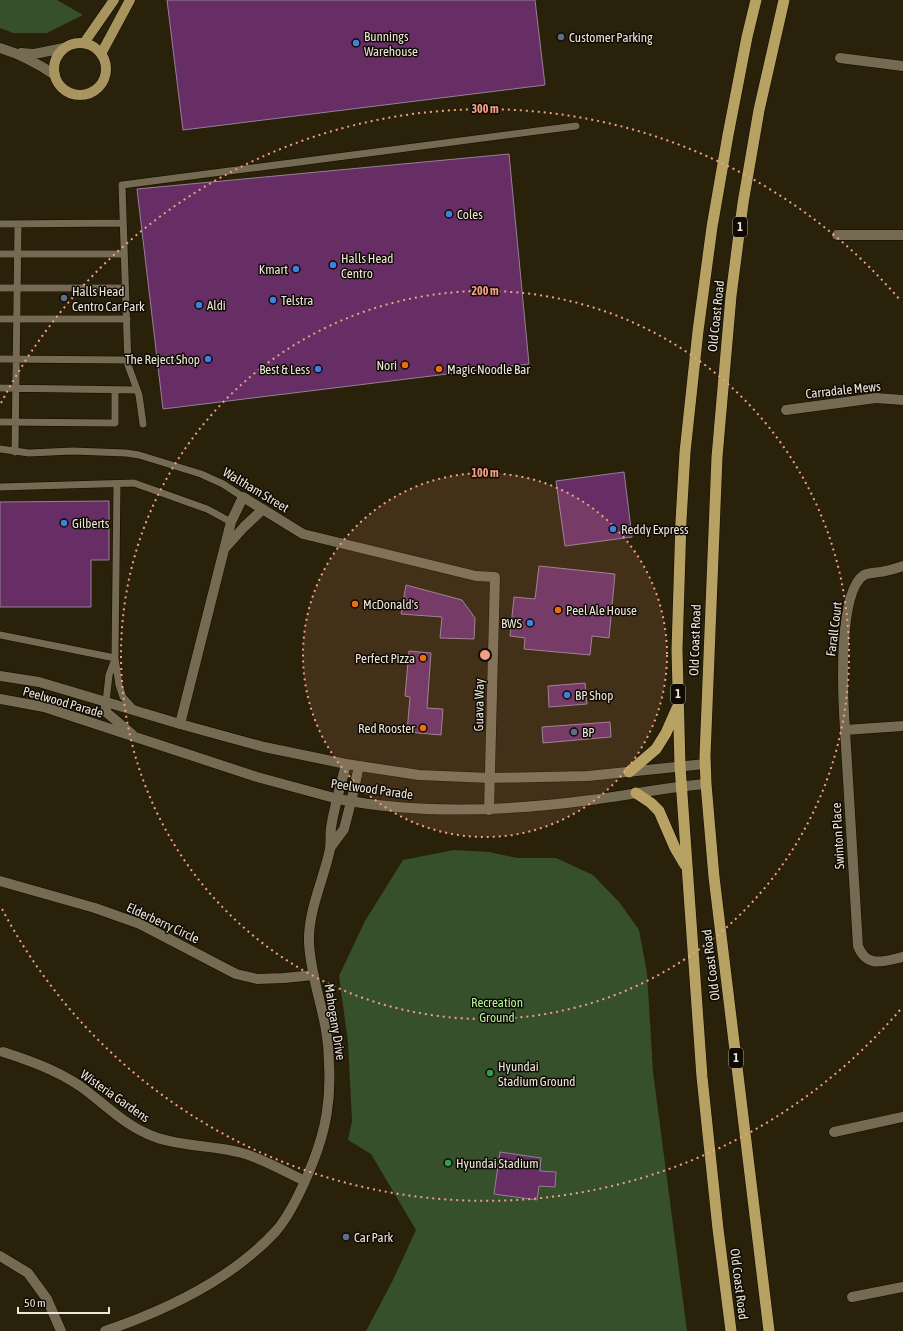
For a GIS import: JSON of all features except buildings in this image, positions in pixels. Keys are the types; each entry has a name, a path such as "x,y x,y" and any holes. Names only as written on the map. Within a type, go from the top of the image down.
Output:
{"highway":[{"path":"747,37 748,0"},
{"name":"Old Coast Road","path":"731,1331 717,1221 703,1084 681,786 677,650 681,521 685,452 698,331 712,227 728,135 747,37 756,0"},
{"name":"Old Coast Road","path":"769,1331 715,885 705,764 717,457 731,296 743,203 758,118 784,0"},
{"path":"629,772 656,749 666,733 678,704"},
{"path":"636,793 652,802 659,811 675,848 686,867"}],"main road":[{"path":"84,43 114,0"},
{"path":"101,54 130,0"},
{"path":"84,43 94,47 101,54 106,63 106,73 102,82 95,90 86,94 76,95 67,91 59,84 55,75 55,62 64,48 74,44 84,43"}],"street":[{"path":"0,48 17,53 55,75"},
{"path":"17,53 34,54 64,48"},
{"path":"840,58 903,66"},
{"path":"836,235 903,234"},
{"name":"Carradale Mews","path":"786,410 876,398 903,400"},
{"path":"180,724 231,522 243,497"},
{"name":"Waltham Street","path":"243,497 303,534 476,576 495,577"},
{"path":"226,546 263,509"},
{"name":"Farall Court","path":"845,730 842,675 844,634 851,596 856,583 864,575 903,566"},
{"name":"Guava Way","path":"489,810 495,577"},
{"name":"Peelwood Parade","path":"0,676 39,682 180,724 264,747 346,764 419,775 490,778 588,776 705,764"},
{"name":"Peelwood Parade","path":"0,699 44,707 257,777 338,800 351,802 420,809 489,810 590,800 681,786 706,784"},
{"path":"106,702 106,712 139,739"},
{"path":"845,730 903,726"},
{"name":"Swinton Place","path":"845,730 858,946 861,954 876,963 903,957"},
{"name":"Mahogany Drive","path":"105,1331 161,1309 198,1291 231,1272 277,1230 306,1181 327,1118 330,1096 330,1064 326,1030 314,975 309,942 313,909 330,848 331,828 346,764"},
{"name":"Mahogany Drive","path":"330,848 344,829 359,766"},
{"name":"Elderberry Circle","path":"0,881 94,908 140,924 236,974 258,979 314,975"},
{"name":"Wisteria Gardens","path":"3,1052 45,1067 64,1076 82,1087 134,1127 155,1137 174,1142 243,1154 306,1181"},
{"path":"834,1132 903,1118"},
{"path":"0,1256 28,1273 47,1299 62,1331"},
{"path":"852,1297 903,1288"}],"lane":[{"path":"143,424 137,390 128,365 122,185 576,126"},
{"path":"0,224 123,223"},
{"path":"15,452 18,224"},
{"path":"0,254 124,254"},
{"path":"0,288 125,288"},
{"path":"0,319 127,319"},
{"path":"0,359 128,360"},
{"path":"0,388 137,390"},
{"path":"0,422 115,423 115,390"},
{"name":"Waltham Street","path":"0,449 29,453 73,452 126,453 139,455 201,474 223,484 243,497"},
{"path":"0,488 134,483 207,509 231,522"},
{"path":"117,484 115,658 119,685 123,697 135,711"},
{"path":"0,636 115,658"},
{"path":"106,702 109,675 115,658"}],"green space":[{"path":"0,0 57,0 83,15 47,33 13,33 0,28"},
{"name":"Recreation Ground","path":"454,850 489,852 517,858 556,858 593,875 620,903 639,930 647,973 653,1072 687,1331 366,1331 392,1282 416,1230 371,1154 348,1140 352,1121 348,1042 339,976 365,921 403,860"}],"place":[{"name":"Customer Parking","path":"561,37"},
{"name":"Bunnings Warehouse","path":"356,43"},
{"name":"Coles","path":"449,214"},
{"name":"Halls Head Centro","path":"333,265"},
{"name":"Kmart","path":"296,269"},
{"name":"Halls Head Centro Car Park","path":"64,298"},
{"name":"Telstra","path":"273,300"},
{"name":"Aldi","path":"199,305"},
{"name":"The Reject Shop","path":"208,359"},
{"name":"Nori","path":"405,365"},
{"name":"Best & Less","path":"318,369"},
{"name":"Magic Noodle Bar","path":"439,369"},
{"name":"Gilberts","path":"64,523"},
{"name":"Reddy Express","path":"613,529"},
{"name":"McDonald's","path":"355,604"},
{"name":"Peel Ale House","path":"558,610"},
{"name":"BWS","path":"530,623"},
{"name":"Perfect Pizza","path":"423,658"},
{"name":"BP Shop","path":"567,695"},
{"name":"Red Rooster","path":"423,728"},
{"name":"BP","path":"574,732"},
{"name":"Hyundai Stadium Ground","path":"490,1073"},
{"name":"Hyundai Stadium","path":"448,1163"},
{"name":"Car Park","path":"346,1237"}]}
